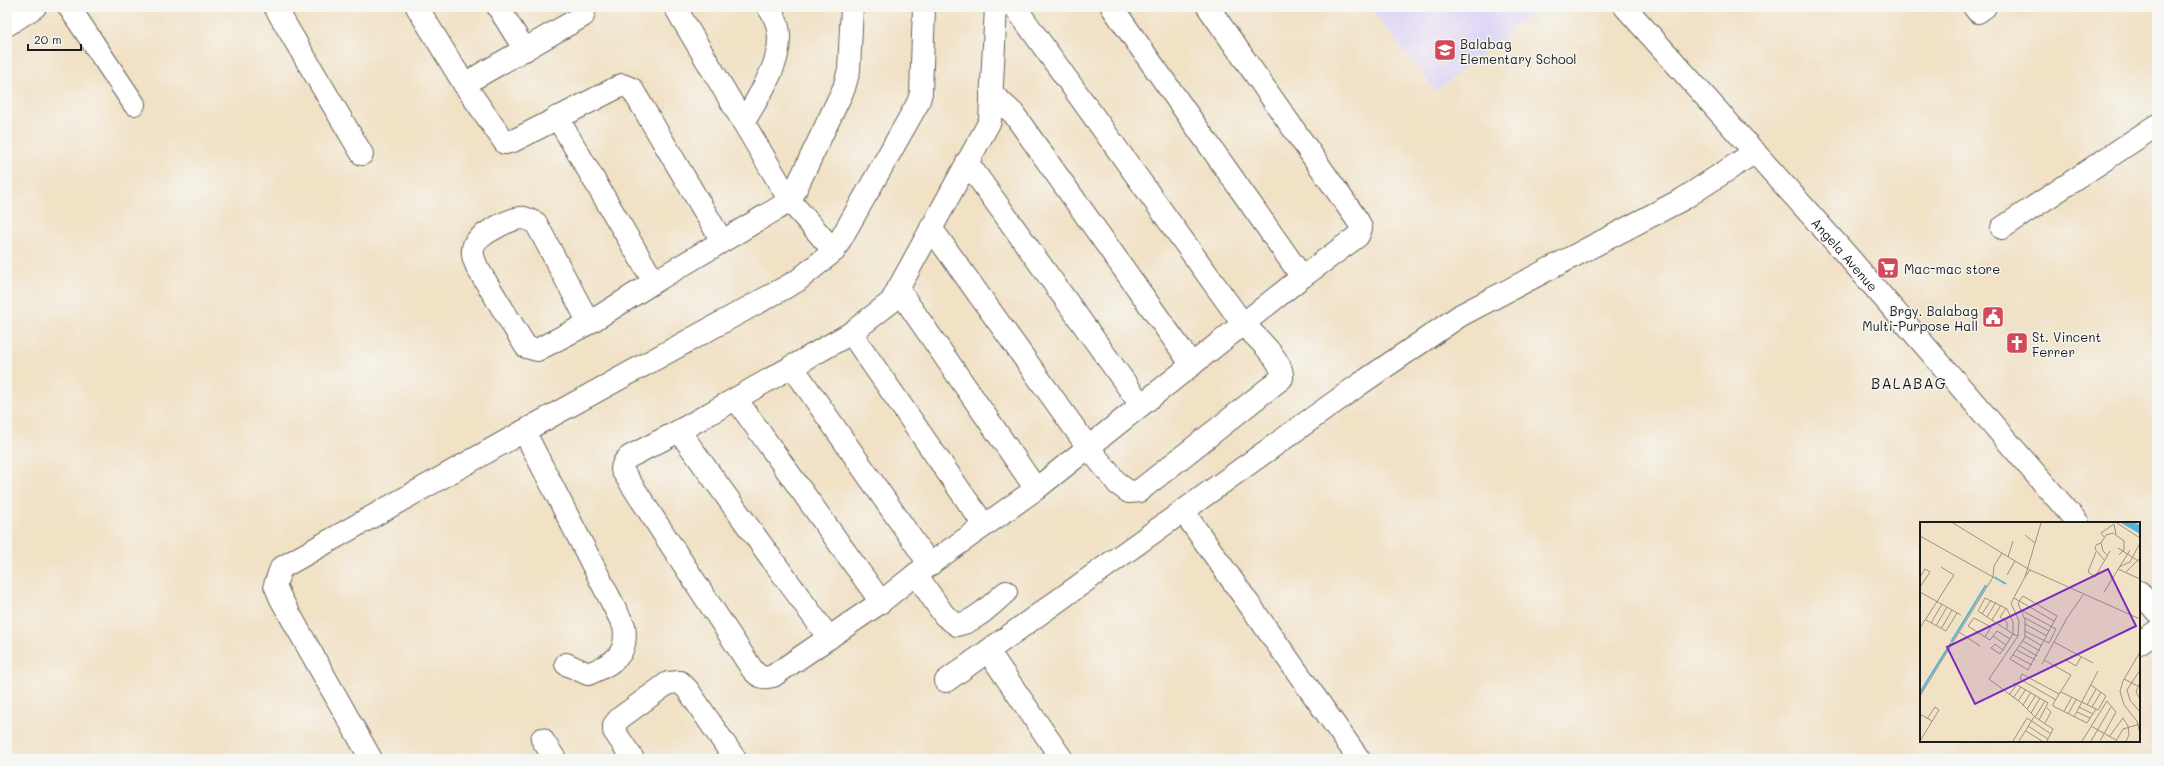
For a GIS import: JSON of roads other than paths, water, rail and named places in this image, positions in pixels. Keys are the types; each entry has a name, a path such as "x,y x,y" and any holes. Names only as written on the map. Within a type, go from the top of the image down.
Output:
{"street":[{"path":"7,25 35,7"},
{"path":"69,7 134,104"},
{"path":"275,7 362,154"},
{"path":"416,7 464,84 505,142 513,141 557,117 622,85 628,85 632,89 722,241"},
{"path":"498,7 525,50"},
{"path":"464,84 583,16 585,7"},
{"path":"675,7 790,201 834,251"},
{"path":"589,323 536,223 522,217 508,221 485,234 474,244 472,256 478,269 526,346 537,350 589,323 654,282 790,201 844,88 849,70 852,7"},
{"path":"371,759 281,599 275,585 281,568 524,431 798,281 834,251 918,103 921,93 924,7"},
{"path":"996,7 990,121 890,302 851,333 624,461 622,470 752,669 758,676 764,679 773,676 881,602 923,569 1036,489 1302,277 1358,236 1361,228 1358,221 1208,7"},
{"path":"931,228 1088,447 1118,484 1129,492 1139,491 1282,378 1281,368 1267,348 1243,324 1016,7"},
{"path":"1112,7 1302,277"},
{"name":"Angela Avenue","path":"1625,7 1844,252 2077,522"},
{"path":"1974,7 1978,12 1985,7"},
{"path":"744,122 777,58 780,39 775,9"},
{"path":"991,93 1013,113 1192,364"},
{"path":"557,117 654,282"},
{"path":"2002,228 2157,124"},
{"path":"946,682 1461,315 1683,199 1755,152"},
{"path":"967,162 1141,405"},
{"path":"898,289 1036,489"},
{"path":"851,333 984,525"},
{"path":"792,366 923,569 944,615 957,625 964,623 973,618 1006,592"},
{"path":"736,399 881,602"},
{"path":"524,431 624,626 626,640 620,654 609,666 588,674 566,664"},
{"path":"679,431 828,638"},
{"path":"1183,512 1359,759"},
{"path":"2140,593 2157,612"},
{"path":"2140,642 2157,631"},
{"path":"988,651 1062,759"},
{"path":"632,759 614,732 614,725 620,718 668,683 680,682 688,690 735,759"},
{"path":"542,739 555,759"}],"place":[{"name":"Balabag Elementary School","path":"1445,50"},
{"name":"Mac-mac store","path":"1888,268"},
{"name":"Brgy. Balabag Multi-Purpose Hall","path":"1993,317"},
{"name":"St. Vincent Ferrer","path":"2017,343"}],"district":[{"name":"BALABAG","path":"1909,383"}]}
